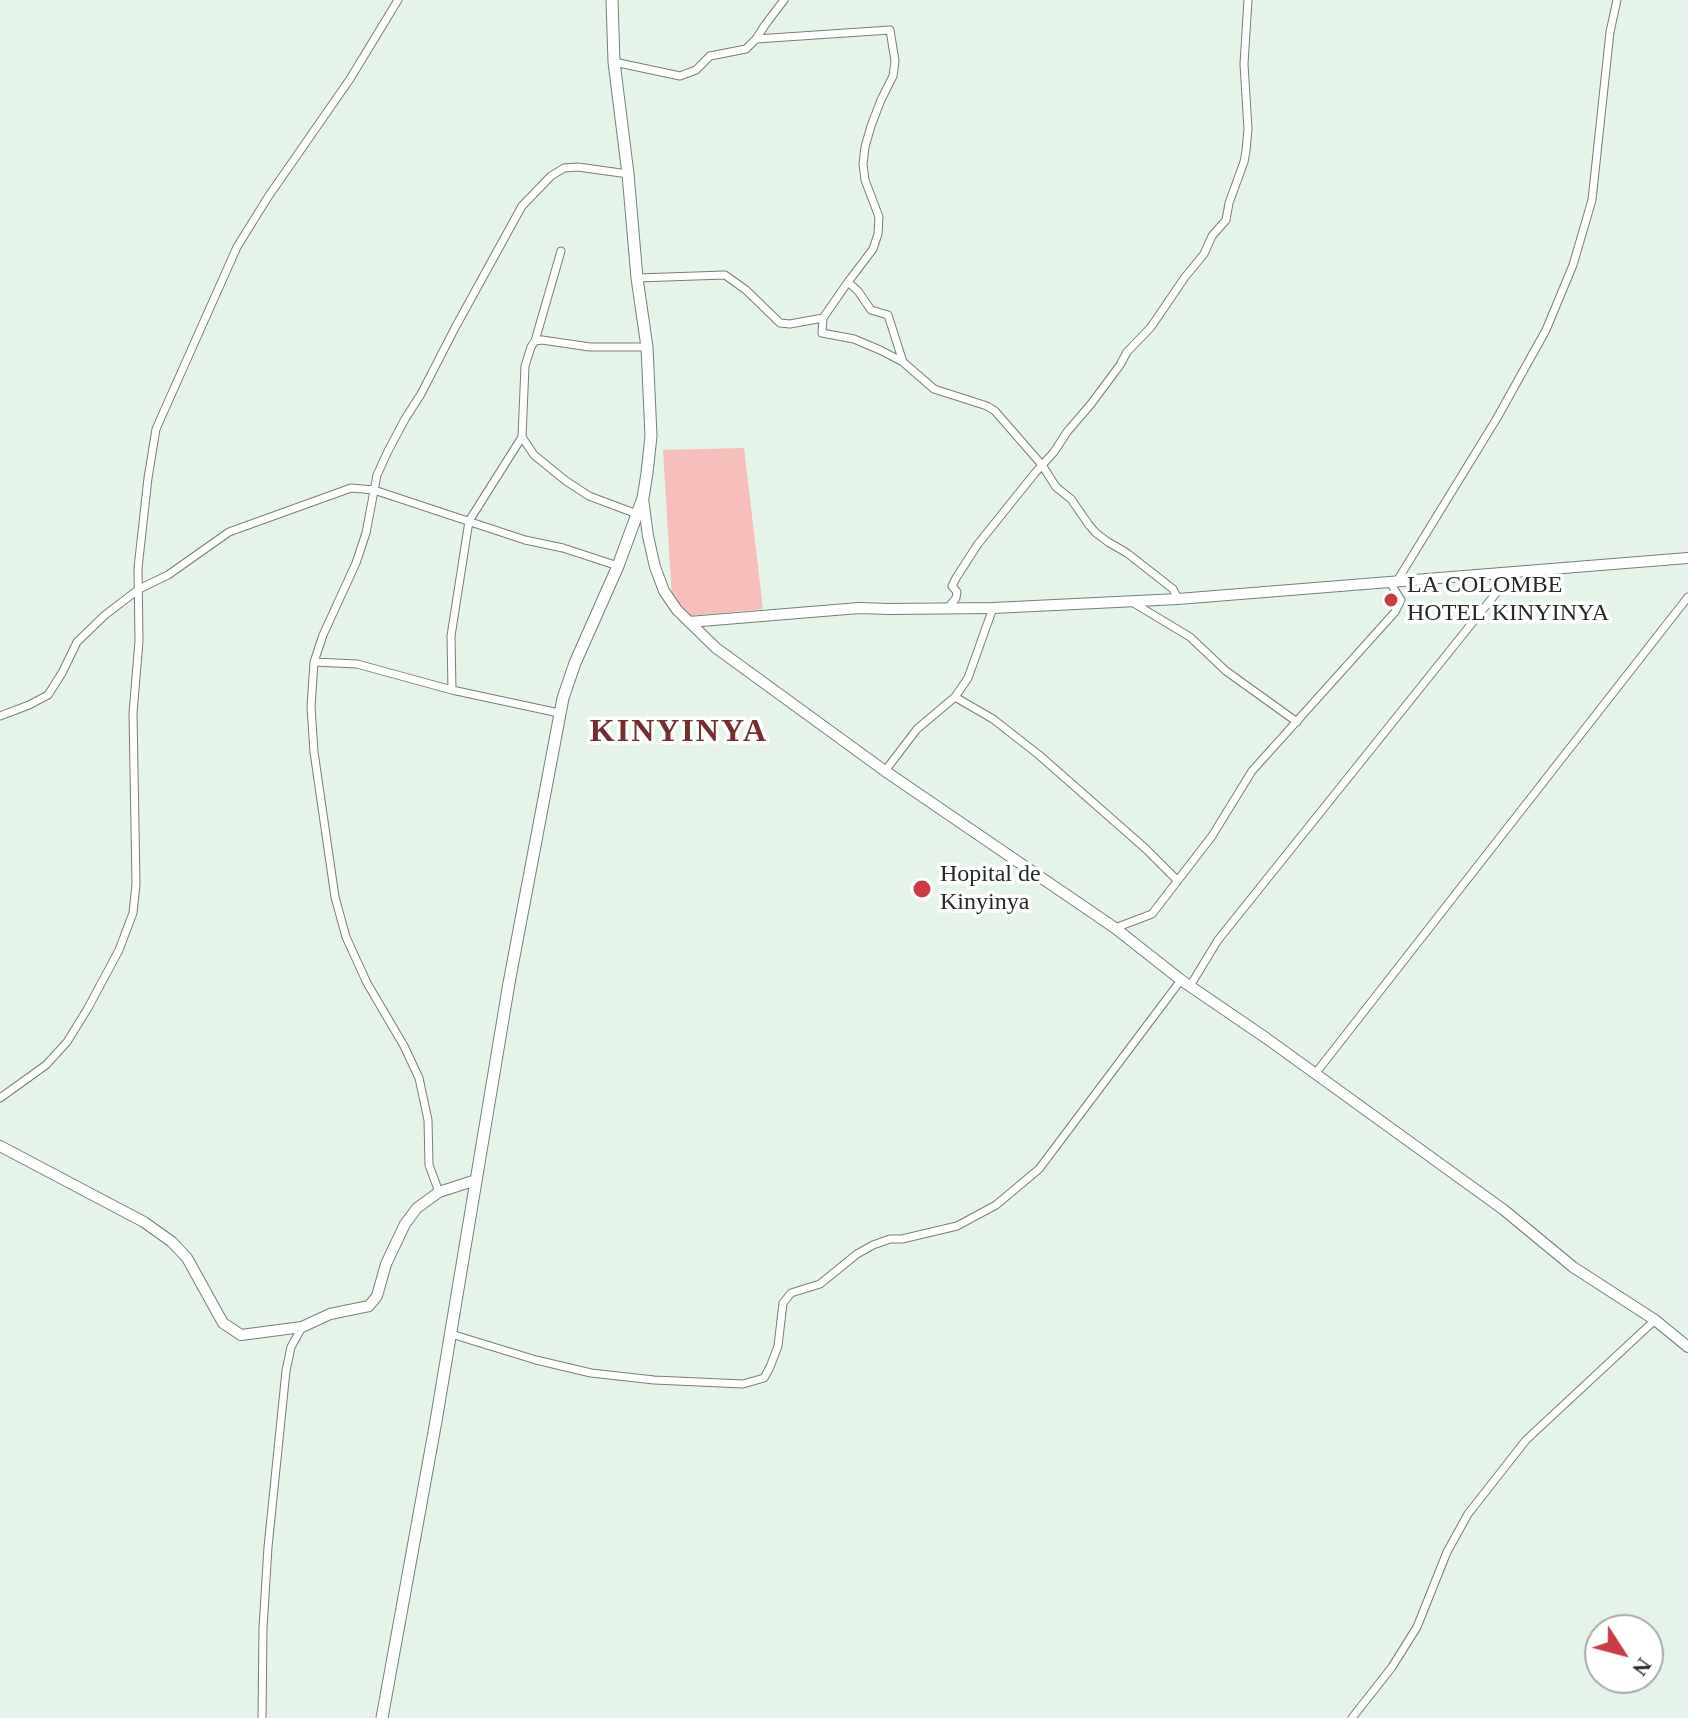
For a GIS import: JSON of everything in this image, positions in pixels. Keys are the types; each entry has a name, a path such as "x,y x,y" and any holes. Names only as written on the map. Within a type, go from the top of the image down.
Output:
{"main road":[{"path":"382,1718 559,713 575,663 618,566 643,498 651,436 647,347 614,62 612,0"},
{"path":"643,498 655,567 670,601 716,648 885,771 1115,928 1185,983 1504,1210 1573,1267 1655,1320 1688,1347"},
{"path":"689,622 859,608 993,608 1132,602 1688,558"},
{"path":"0,1146 144,1222 172,1242 187,1258 223,1323 234,1332 248,1335 302,1327 330,1314 364,1308 372,1303 386,1264 405,1224 417,1208 439,1192 476,1180"}],"street":[{"path":"0,1098 46,1065 67,1042 119,950 133,913 136,884 133,713 139,641 138,568 156,429 237,247 350,79 398,0"},
{"path":"614,62 680,76 696,70 710,56 746,49 784,0"},
{"path":"948,608 956,598 957,592 952,586 978,544 1054,452 1127,352 1151,327 1226,220 1244,162 1247,140 1244,64 1248,0"},
{"path":"1115,928 1152,914 1212,836 1252,771 1400,605 1393,581 1504,406 1546,330 1573,265 1592,200 1610,32 1617,0"},
{"path":"756,39 890,30 895,61 893,76 871,126 863,164 865,180 879,217 878,234 873,249 823,318 822,333 854,339 880,350 903,362 934,389 995,411 1042,465 1056,487 1071,499 1096,533 1173,589 1178,599"},
{"path":"439,1192 429,1165 428,1120 419,1078 367,983 346,937 335,897 314,752 311,707 314,662 356,563 366,533 377,475 393,440 522,206 551,176 564,168 628,174"},
{"path":"452,690 451,636 469,521 522,437 525,366 561,251"},
{"path":"637,278 725,275 746,290 780,323 823,318"},
{"path":"848,282 871,310 888,315 903,362"},
{"path":"535,341 590,347 647,347"},
{"path":"522,437 534,455 566,481 589,496 637,514"},
{"path":"0,716 48,695 77,642 139,589 168,575 229,532 351,488 374,490 525,540 563,548 618,566"},
{"path":"451,1334 591,1373 654,1380 743,1384 764,1378 778,1346 783,1303 791,1293 820,1284 866,1249 890,1239 957,1226 996,1205 1039,1169 1513,572"},
{"path":"1315,1074 1688,597"},
{"path":"1132,602 1190,637 1226,671 1297,722"},
{"path":"885,771 917,729 955,697 968,678 993,608"},
{"path":"314,662 357,664 452,690 559,713"},
{"path":"955,697 993,719 1039,755 1177,880"},
{"path":"1352,1718 1392,1667 1417,1627 1447,1552 1468,1514 1526,1440 1655,1320"},
{"path":"262,1718 268,1547 286,1371 291,1347 302,1327"}],"shaded area":[{"path":"744,448 763,609 690,616 672,599 663,450"}],"place":[{"name":"LA COLOMBE HOTEL KINYINYA","path":"1391,600"},
{"name":"Hopital de Kinyinya","path":"922,889"}],"district":[{"name":"KINYINYA","path":"679,733"}]}
